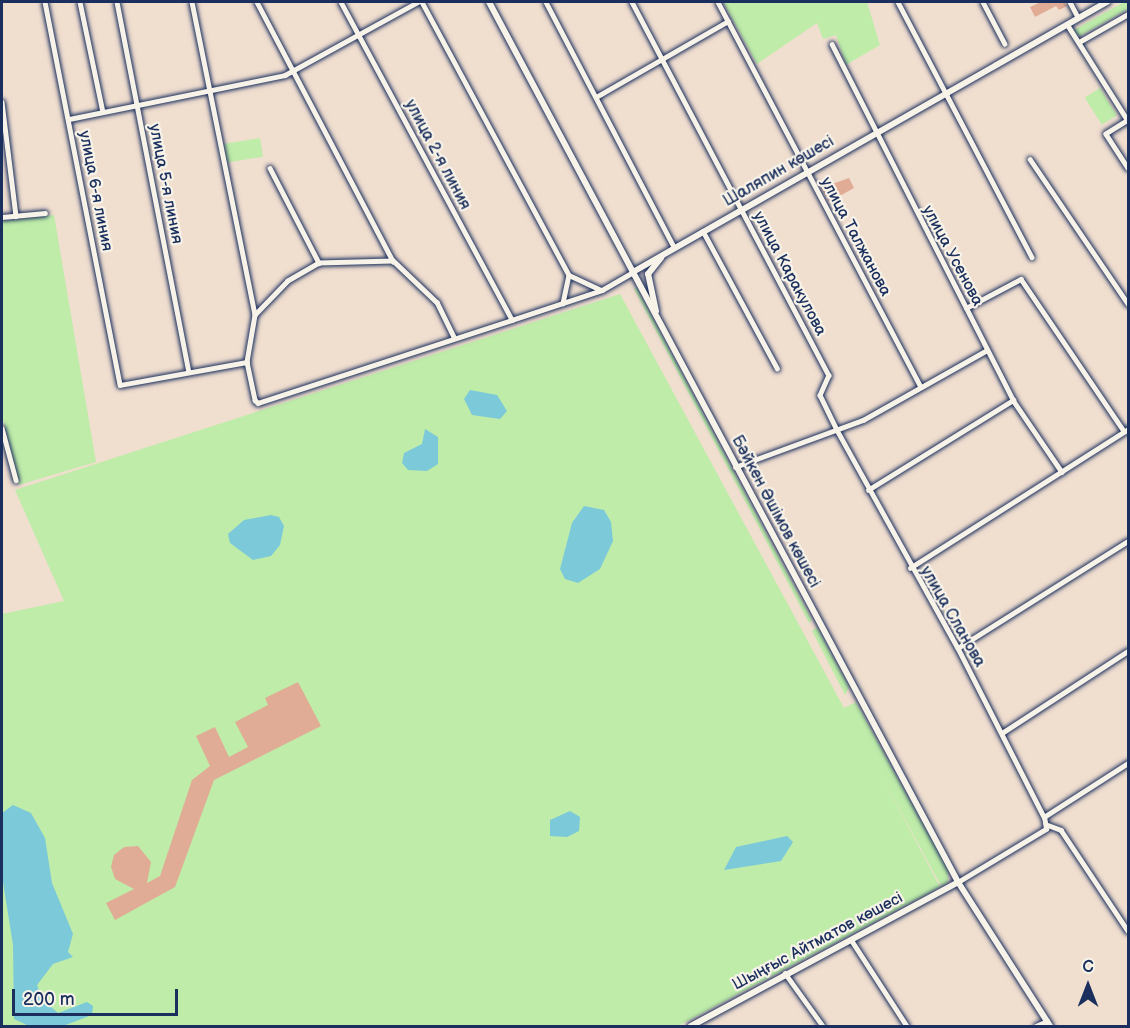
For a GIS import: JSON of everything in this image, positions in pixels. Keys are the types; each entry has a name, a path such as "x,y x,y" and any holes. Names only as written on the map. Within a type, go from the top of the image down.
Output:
{"main road":[{"name":"Бәйкен Әшімов көшесі","path":"489,2 958,882 1048,1024"},
{"name":"Шаляпин көшесі","path":"633,272 874,132 1107,2"},
{"path":"658,320 648,274 674,247"},
{"name":"Шыңғыс Айтматов көшесі","path":"691,1026 785,973 852,940 958,882"}],"street":[{"name":"улица 6-я линия","path":"45,2 120,385 189,371"},
{"path":"80,2 103,112"},
{"name":"улица 5-я линия","path":"117,2 189,371"},
{"path":"189,371 247,362 255,315 192,2"},
{"path":"257,2 393,261 437,303 454,338"},
{"name":"улица 2-я линия","path":"341,2 512,320"},
{"path":"69,119 293,71 420,2 568,275 602,290"},
{"path":"546,2 674,247"},
{"name":"улица Каракулова","path":"632,2 829,375 820,395 837,430"},
{"name":"улица Талжанова","path":"718,2 921,387"},
{"path":"898,2 1032,258"},
{"path":"983,2 1005,44"},
{"path":"1070,2 1078,17"},
{"path":"1079,42 1128,14"},
{"path":"596,97 728,21"},
{"path":"1067,24 1128,121 1106,134 1128,168"},
{"name":"улица Усенова","path":"832,44 874,132 1013,400 1062,472"},
{"path":"2,102 16,216"},
{"path":"1030,159 1128,304"},
{"path":"270,168 319,263"},
{"path":"2,218 45,213"},
{"path":"703,231 777,368"},
{"path":"255,315 288,281 319,263 393,261"},
{"name":"Шаляпин көшесі","path":"247,362 258,402 602,290 633,272"},
{"path":"563,303 568,275"},
{"path":"910,568 1126,430 1021,279 966,308"},
{"path":"735,467 837,430 987,350"},
{"path":"868,490 1013,400"},
{"path":"2,428 16,480"},
{"name":"улица Сланова","path":"837,430 910,568 958,648 1048,825"},
{"path":"958,648 1128,541"},
{"path":"1002,733 1128,651"},
{"path":"1044,817 1128,764"},
{"path":"958,882 1048,825 1061,830 1128,931"},
{"path":"852,940 907,1026"},
{"path":"785,973 824,1026"},
{"path":"1036,1026 1048,1024"}],"green space":[{"path":"723,2 867,2 880,45 846,65 836,35 823,39 817,23 757,64"},
{"path":"1124,2 1128,2 1128,9 1080,36 1072,31"},
{"path":"1100,88 1117,115 1102,125 1085,98"},
{"path":"260,138 263,157 227,162 224,144"},
{"path":"54,215 96,462 19,485 2,416 2,221"},
{"path":"636,287 812,620 809,623 634,289"},
{"path":"620,294 844,708 856,702 948,870 948,883 941,886 880,773 940,887 678,1026 2,1026 2,614 64,601 15,490"},
{"path":"817,627 849,687 845,695 812,631"}],"water":[{"path":"470,390 497,395 507,411 500,419 472,415 464,399"},
{"path":"425,429 438,437 438,464 427,471 408,470 402,463 404,453 422,444"},
{"path":"584,506 604,510 611,522 613,541 600,569 578,583 565,579 560,569 572,523"},
{"path":"271,515 279,517 284,526 280,545 271,556 253,560 230,543 228,534 244,520"},
{"path":"13,805 31,813 45,838 52,883 73,934 68,952 73,957 53,964 37,985 42,999 58,1013 87,1002 93,1006 92,1015 63,1026 29,1026 14,1019 13,945 2,876 2,813"},
{"path":"570,811 580,817 579,831 567,837 550,836 550,820"},
{"path":"787,836 793,842 781,861 724,870 736,847"}],"building":[{"path":"1041,2 1064,2 1067,6 1059,10 1056,6 1035,17 1030,7"},
{"path":"849,178 854,188 829,202 821,188"},
{"path":"298,682 321,726 214,780 175,887 115,920 106,903 134,889 115,879 111,867 114,855 124,847 138,846 151,862 147,883 160,876 192,780 210,766 196,736 215,727 229,757 248,747 235,722 268,705 265,698"}]}
